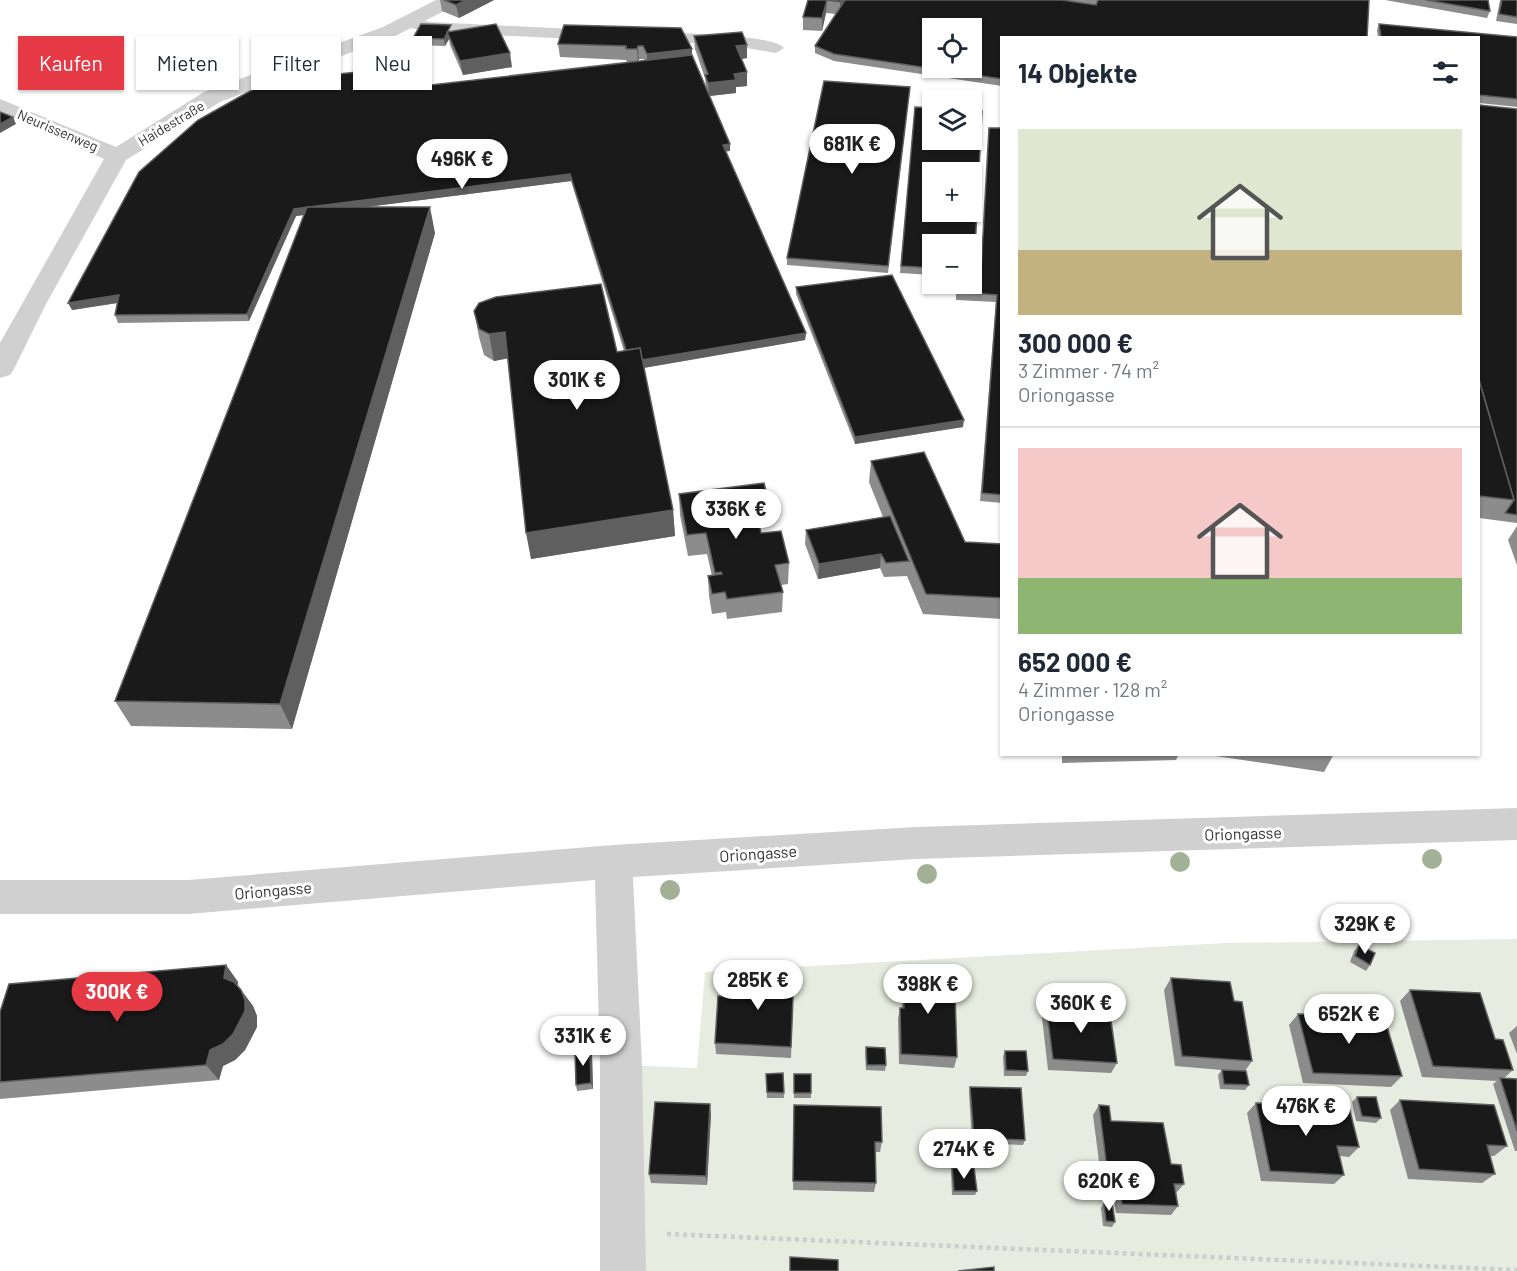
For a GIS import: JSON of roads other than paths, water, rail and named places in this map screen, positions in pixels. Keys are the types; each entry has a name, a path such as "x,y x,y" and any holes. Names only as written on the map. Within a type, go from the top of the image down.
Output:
{"street":[{"name":"Haidestraße","path":"0,369 33,304 117,156 212,97 406,23 451,0"},
{"name":"Neurissenweg","path":"0,105 117,156"},
{"name":"Oriongasse","path":"0,897 188,897 613,862 916,843 1517,825"},
{"path":"613,862 621,1065 623,1251"}],"lane":[{"path":"406,23 441,28 611,36"},
{"path":"635,37 735,40 776,48"}]}
